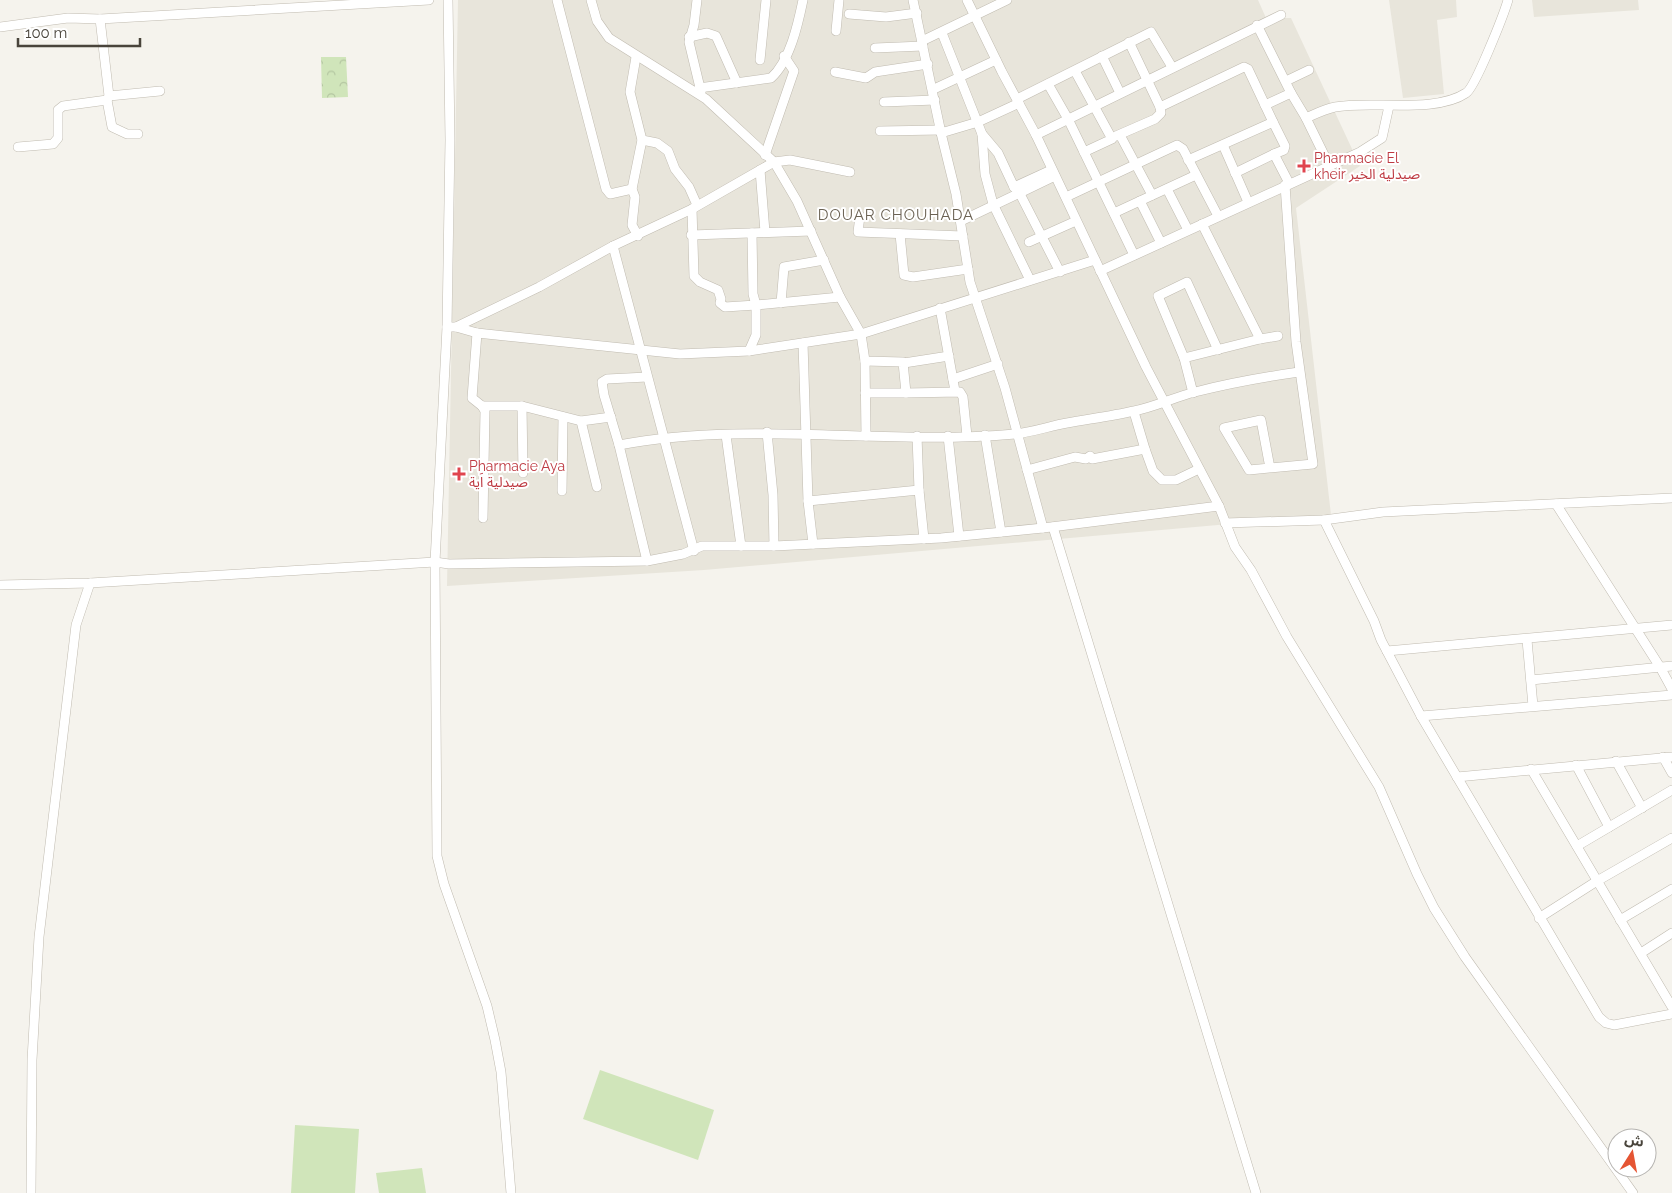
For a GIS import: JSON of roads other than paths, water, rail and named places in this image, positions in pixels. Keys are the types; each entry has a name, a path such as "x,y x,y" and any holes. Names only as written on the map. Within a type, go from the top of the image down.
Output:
{"street":[{"path":"0,27 68,18 100,19 429,0"},
{"path":"448,0 452,327 435,562 437,861 487,1006 495,1040 501,1072 511,1193"},
{"path":"557,0 606,190 610,194 632,189"},
{"path":"591,0 596,21 604,33 636,57 706,99 774,162 797,201 840,297 861,334 865,361 866,436"},
{"path":"697,0 694,25 689,37 699,88 706,99"},
{"path":"760,60 766,0"},
{"path":"699,88 771,78 792,41 803,0"},
{"path":"836,31 839,0"},
{"path":"914,0 961,221 968,269 998,364 1043,528"},
{"path":"967,0 1036,135 1164,404 1219,506 1235,547 1252,570 1287,637 1379,787 1416,874 1434,908 1465,957 1632,1193"},
{"path":"875,48 923,44 1007,0"},
{"path":"1306,118 1335,107 1390,106 1455,98 1468,92 1491,44 1508,0"},
{"path":"849,14 886,17 917,13"},
{"path":"1036,135 1257,25 1281,15"},
{"path":"100,19 112,127 127,134 138,134"},
{"path":"1257,25 1329,165"},
{"path":"880,132 941,131 978,122 1151,32 1172,67"},
{"path":"689,37 707,33 716,36 737,83"},
{"path":"942,33 982,134 985,174 993,204 1030,280"},
{"path":"1084,152 1160,114 1160,107 1130,42"},
{"path":"765,155 794,71 784,56"},
{"path":"1102,56 1120,93"},
{"path":"636,57 630,92 642,140 632,189 636,197 632,225 638,236"},
{"path":"934,89 996,60"},
{"path":"835,72 866,78 876,72 928,64"},
{"path":"1160,107 1243,67 1248,69 1285,146 1284,150 1236,173"},
{"path":"1286,82 1309,70"},
{"path":"1075,71 1094,106 1135,164 1152,196"},
{"path":"1048,84 1068,119 1134,255"},
{"path":"18,147 53,144 58,138 58,110 62,106 160,91"},
{"path":"1265,106 1291,93"},
{"path":"884,102 935,100"},
{"path":"1100,271 1360,152 1382,138 1390,106"},
{"path":"1188,160 1272,122"},
{"path":"982,134 1001,157 1040,238 1060,272"},
{"path":"642,140 657,144 668,151 674,169 689,187 695,207 691,235 696,279 718,290 721,299 719,299 720,303 725,307 840,297"},
{"path":"1066,197 1177,145 1183,149 1218,216"},
{"path":"1223,145 1248,202"},
{"path":"1270,468 1261,420 1224,428 1250,470 1313,464 1299,372 1287,184 1274,154"},
{"path":"452,327 539,287 613,246 638,236 695,207 774,162 790,160 850,172"},
{"path":"760,170 766,232"},
{"path":"961,221 1016,190 1053,173"},
{"path":"1114,213 1196,174"},
{"path":"1167,189 1188,230"},
{"path":"1140,201 1161,243"},
{"path":"860,216 858,232 963,236"},
{"path":"1029,242 1076,221"},
{"path":"1202,224 1260,339"},
{"path":"691,235 810,231"},
{"path":"748,351 756,332 752,233"},
{"path":"900,234 904,275 913,277 968,269"},
{"path":"613,246 694,551"},
{"path":"781,303 784,267 824,260"},
{"path":"452,327 477,333 680,354 748,351 861,334 1095,260"},
{"path":"1193,392 1184,358 1158,296 1186,282 1218,350"},
{"path":"940,308 955,391"},
{"path":"477,333 472,398 485,411 484,518"},
{"path":"1184,358 1278,336"},
{"path":"803,342 808,501 813,544"},
{"path":"865,361 900,361 904,363 949,356"},
{"path":"904,363 906,393"},
{"path":"953,379 998,364"},
{"path":"619,445 662,436 767,432 866,436 1016,434 1134,412 1164,404 1193,392 1257,378 1299,372"},
{"path":"647,377 603,380 604,395 619,445 647,561"},
{"path":"865,393 955,391 963,397 967,436"},
{"path":"482,406 522,406 581,421 611,417"},
{"path":"522,406 522,473"},
{"path":"1134,412 1153,471 1162,480 1176,480 1199,469"},
{"path":"562,491 563,417"},
{"path":"581,421 598,486"},
{"path":"767,432 773,495 774,546"},
{"path":"726,435 741,546"},
{"path":"985,435 1001,532"},
{"path":"917,436 919,490 924,539"},
{"path":"948,436 959,536"},
{"path":"1027,470 1075,458 1086,459 1090,456 1092,459 1145,448"},
{"path":"808,501 919,490"},
{"path":"1225,523 1324,520 1383,512 1672,498"},
{"path":"1556,504 1660,667 1672,689"},
{"path":"0,585 90,583 435,562 449,564 647,561 694,551 702,546 774,546 924,539 1053,527 1219,506"},
{"path":"1324,520 1387,651 1421,716 1599,1017 1606,1023 1614,1025 1672,1014"},
{"path":"1053,527 1256,1193"},
{"path":"31,1193 32,1060 39,937 76,625 90,583"},
{"path":"1387,651 1527,640 1672,625"},
{"path":"1527,640 1534,706"},
{"path":"1530,680 1672,666"},
{"path":"1421,716 1672,696"},
{"path":"1457,777 1531,768 1668,757 1672,773"},
{"path":"1616,761 1642,808"},
{"path":"1576,765 1609,827"},
{"path":"1531,768 1672,1007"},
{"path":"1577,846 1672,790"},
{"path":"1539,918 1597,881 1672,838"},
{"path":"1620,920 1672,890"},
{"path":"1641,953 1672,934"}],"place":[{"name":"Pharmacie El kheir صيدلية الخير","path":"1304,166"},
{"name":"Pharmacie Aya صيدلية اَية","path":"459,474"}],"district":[{"name":"DOUAR CHOUHADA","path":"896,215"}]}
